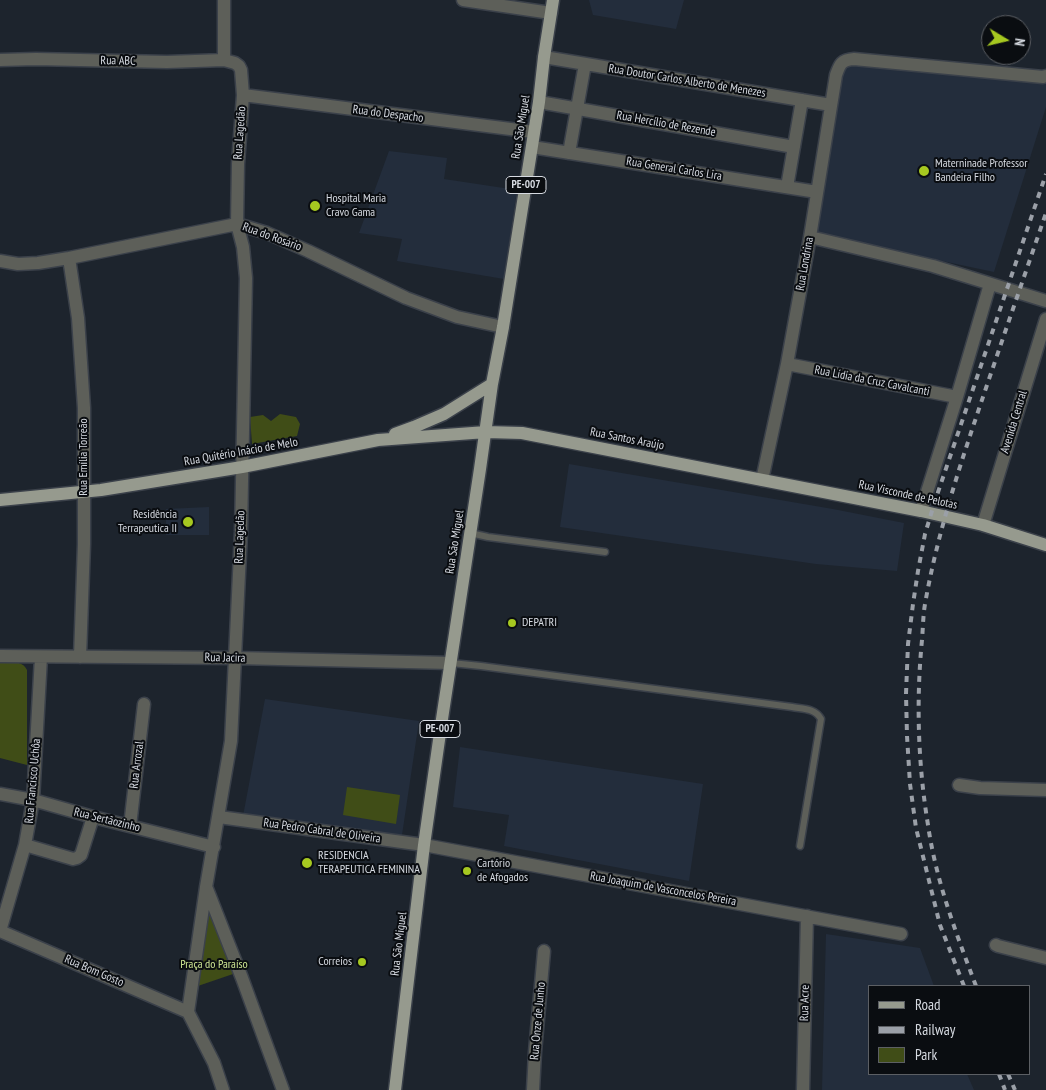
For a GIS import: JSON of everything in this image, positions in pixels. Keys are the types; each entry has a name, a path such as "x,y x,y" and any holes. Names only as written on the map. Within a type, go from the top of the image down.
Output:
{"main road":[{"name":"Rua São Miguel","path":"395,1090 424,845 450,663 492,384 539,102 553,0"},
{"path":"378,440 444,414 492,384"},
{"name":"Rua Quitério Inácio de Melo","path":"0,500 84,492 242,467 378,440 486,432"},
{"name":"Rua Santos Araújo","path":"486,432 522,433 762,480"},
{"name":"Rua Visconde de Pelotas","path":"762,480 983,525 1046,545"}],"street":[{"name":"Rua Lagedão","path":"188,1012 206,887 231,741 241,532 246,278 243,247 237,224 238,164 243,95 241,70 239,66 229,62 224,0"},
{"path":"463,0 551,13"},
{"name":"Rua Doutor Carlos Alberto de Menezes","path":"544,57 831,105"},
{"name":"Rua Londrina","path":"762,480 787,364 836,75 840,65 846,60 854,59 1046,76"},
{"name":"Rua ABC","path":"0,60 229,62"},
{"path":"569,153 585,64"},
{"name":"Rua do Despacho","path":"243,95 534,132"},
{"path":"787,187 802,100"},
{"name":"Rua Hercílio de Rezende","path":"539,102 794,147"},
{"name":"Rua General Carlos Lira","path":"532,147 817,192"},
{"name":"Rua do Rosário","path":"0,261 18,264 69,258 237,224 308,251 406,298 457,316 503,327"},
{"path":"810,237 933,266 1046,301"},
{"name":"Rua Emília Torreão","path":"69,258 78,318 84,408 84,544 80,657"},
{"path":"921,511 957,398 990,284"},
{"name":"Avenida Central","path":"983,525 1046,319"},
{"name":"Rua Lídia da Cruz Cavalcanti","path":"787,364 957,398"},
{"name":"Rua Jacira","path":"0,656 236,658 450,663"},
{"name":"Rua Francisco Uchôa","path":"0,931 25,846 34,800 41,657"},
{"name":"Rua Arrozal","path":"130,826 144,704"},
{"path":"958,785 980,788 1046,790"},
{"name":"Rua Sertãozinho","path":"0,794 34,800 93,817 214,847"},
{"path":"25,846 73,859 77,858 81,855 93,817"},
{"name":"Rua Pedro Cabral de Oliveira","path":"219,817 424,845"},
{"name":"Rua Joaquim de Vasconcelos Pereira","path":"424,845 901,934"},
{"path":"206,887 283,1090"},
{"name":"Rua Acre","path":"803,1090 807,916"},
{"name":"Rua Bom Gosto","path":"0,931 188,1012"},
{"path":"996,945 1046,958"},
{"name":"Rua Onze de Junho","path":"533,1090 544,951"},
{"path":"188,1012 214,1063 223,1090"}],"lane":[{"path":"470,533 605,552"},
{"path":"450,663 792,706 814,711 822,719 800,846"}],"shaded area":[{"path":"589,0 684,0 676,29 593,15"},
{"name":"Materninade Professor Bandeira Filho","path":"839,56 1046,80 1046,107 994,272 814,234"},
{"path":"389,151 447,158 444,179 517,190 504,279 397,261 402,239 359,233"},
{"path":"569,464 904,523 897,571 816,564 560,527"},
{"name":"Residência Terrapeutica II","path":"209,507 209,535 166,535 166,509"},
{"path":"265,699 419,721 402,835 243,816"},
{"path":"460,747 703,784 689,881 504,846 509,815 453,807"},
{"path":"826,934 920,948 934,985 868,985 868,1075 967,1075 974,1090 822,1090"}],"green space":[{"path":"280,414 296,417 300,424 297,436 252,444 250,417 263,415 271,421"},
{"path":"0,662 19,663 27,670 27,765 0,758"},
{"path":"347,787 400,795 396,824 343,815"},
{"name":"Praça do Paraíso","path":"209,913 215,922 233,974 195,987 207,914"}],"railway":[{"path":"964,985 940,925 916,828 910,784 907,736 908,644 925,534 1046,174"},
{"path":"976,985 941,887 925,802 920,756 919,709 924,613 930,576 951,495 1046,213"},
{"path":"999,1075 1005,1090"},
{"path":"1008,1075 1015,1090"}],"place":[{"name":"Materninade Professor Bandeira Filho","path":"924,171"},
{"name":"Hospital Maria Cravo Gama","path":"315,206"},
{"name":"Residência Terrapeutica II","path":"188,522"},
{"name":"DEPATRI","path":"512,623"},
{"name":"RESIDENCIA TERAPEUTICA FEMININA","path":"307,863"},
{"name":"Cartório de Afogados","path":"467,871"},
{"name":"Correios","path":"362,962"}]}
